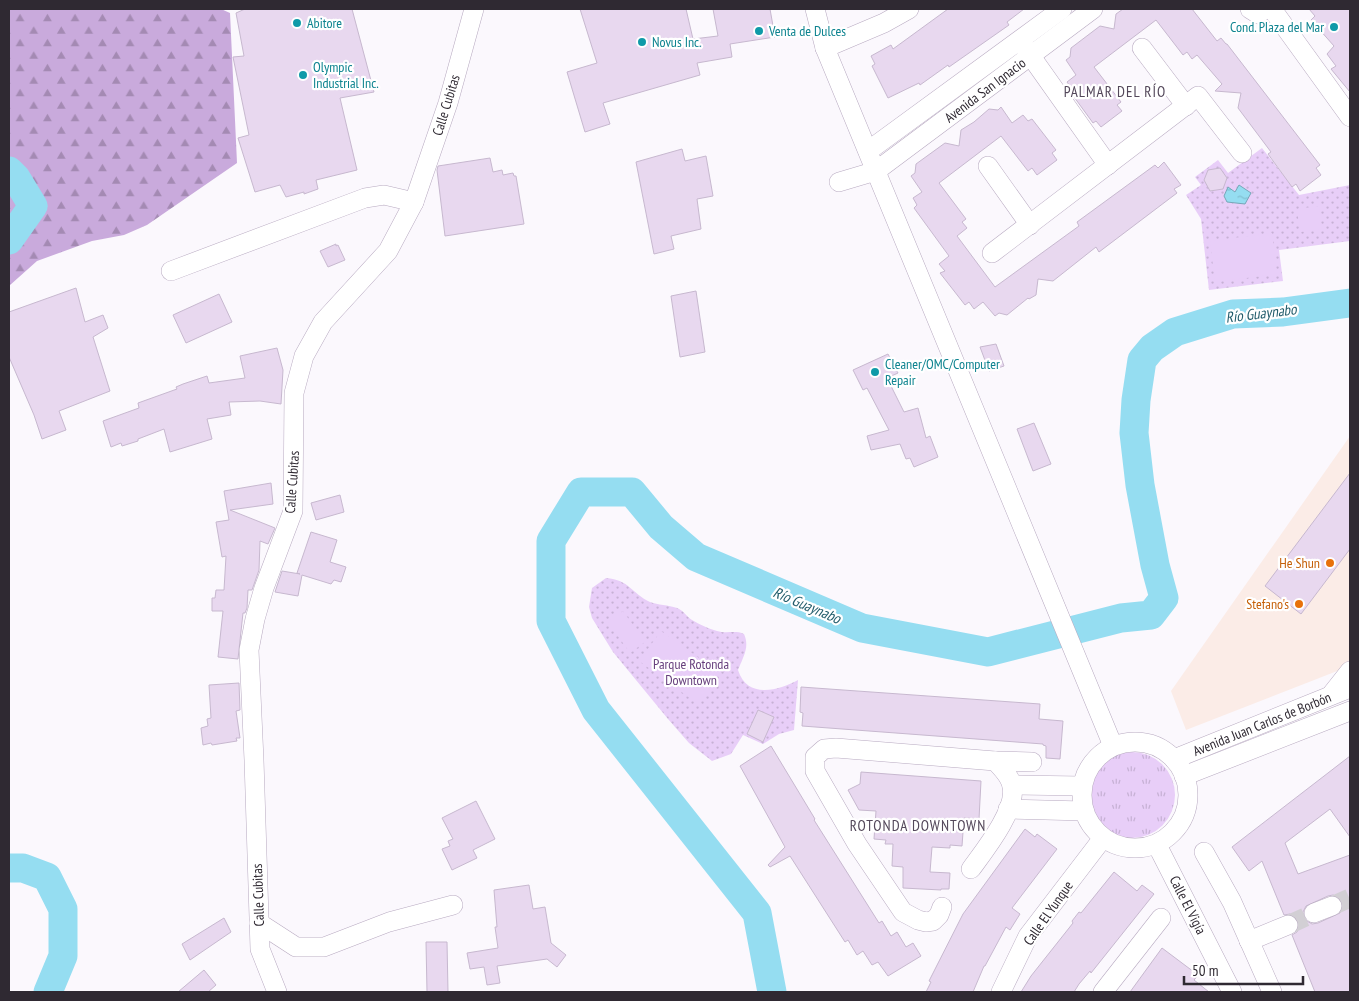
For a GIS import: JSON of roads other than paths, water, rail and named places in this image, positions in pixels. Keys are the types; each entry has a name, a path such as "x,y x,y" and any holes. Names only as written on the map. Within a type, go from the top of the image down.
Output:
{"street":[{"name":"Calle Cubitas","path":"277,992 260,949 249,650 264,588 293,511 294,393 304,356 323,322 388,251 414,202 448,103 474,9"},
{"path":"815,9 825,48 1113,746"},
{"path":"825,48 884,23 909,9"},
{"name":"Avenida San Ignacio","path":"868,151 1062,9"},
{"name":"Avenida San Ignacio","path":"839,182 876,170 1093,9"},
{"path":"1250,9 1258,14 1265,9"},
{"path":"1272,9 1350,118"},
{"path":"1019,40 1108,165"},
{"path":"1142,48 1186,106"},
{"path":"992,253 1198,96 1242,153"},
{"path":"988,166 1030,225"},
{"path":"171,271 365,198 384,195 414,202"},
{"path":"1330,696 1350,671"},
{"name":"Avenida Juan Carlos de Borbón","path":"1174,759 1350,688"},
{"name":"Avenida Juan Carlos de Borbón","path":"1184,776 1350,711"},
{"path":"1128,742 1139,742 1160,748 1174,759 1184,776 1188,787 1188,796 1185,814 1172,834 1157,844 1146,848 1130,849 1113,844 1103,838 1091,826 1082,799 1086,774 1094,760 1102,753 1113,746 1128,742"},
{"path":"942,906 939,915 933,921 918,920 903,912 857,844 816,771 815,757 824,749 836,748 995,761 1032,762"},
{"path":"971,869 997,834 1011,797 1002,768 995,761"},
{"path":"1011,797 1082,799"},
{"name":"Calle El Yunque","path":"1002,992 1028,936 1103,838"},
{"name":"Calle El Vigía","path":"1157,844 1232,992"},
{"path":"1204,852 1232,902 1272,992"},
{"path":"259,923 296,947 324,947 389,922 454,905"},
{"path":"1314,913 1332,906"},
{"path":"1103,992 1161,918"},
{"path":"1249,941 1288,925"}],"water":[{"path":"1239,185 1251,193 1245,204 1227,202 1224,196 1228,187 1235,192"}],"waterway":[{"path":"9,171 16,178 33,206 9,240"},
{"name":"Río Guaynabo","path":"772,992 757,913 596,710 551,621 551,541 581,492 632,492 661,527 696,557 862,628 988,652 1121,618 1151,615 1164,598 1155,565 1140,485 1134,433 1136,400 1142,360 1152,348 1175,332 1233,314 1283,312 1350,303"},
{"path":"9,868 23,868 47,877 63,909 63,956 48,992"}],"tunnel":[{"path":"1332,906 1350,898"},
{"path":"1288,925 1314,913"}],"place":[{"name":"Abitore","path":"297,23"},
{"name":"Cond. Plaza del Mar","path":"1334,27"},
{"name":"Venta de Dulces","path":"759,31"},
{"name":"Novus Inc.","path":"642,42"},
{"name":"Olympic Industrial Inc.","path":"303,75"},
{"name":"Cleaner/OMC/Computer Repair","path":"875,372"},
{"name":"He Shun","path":"1330,563"},
{"name":"Stefano's","path":"1299,604"}],"district":[{"name":"PALMAR DEL RÍO","path":"1115,91"},
{"name":"ROTONDA DOWNTOWN","path":"918,825"}],"park label":[{"name":"Parque Rotonda Downtown","path":"691,672"}]}
